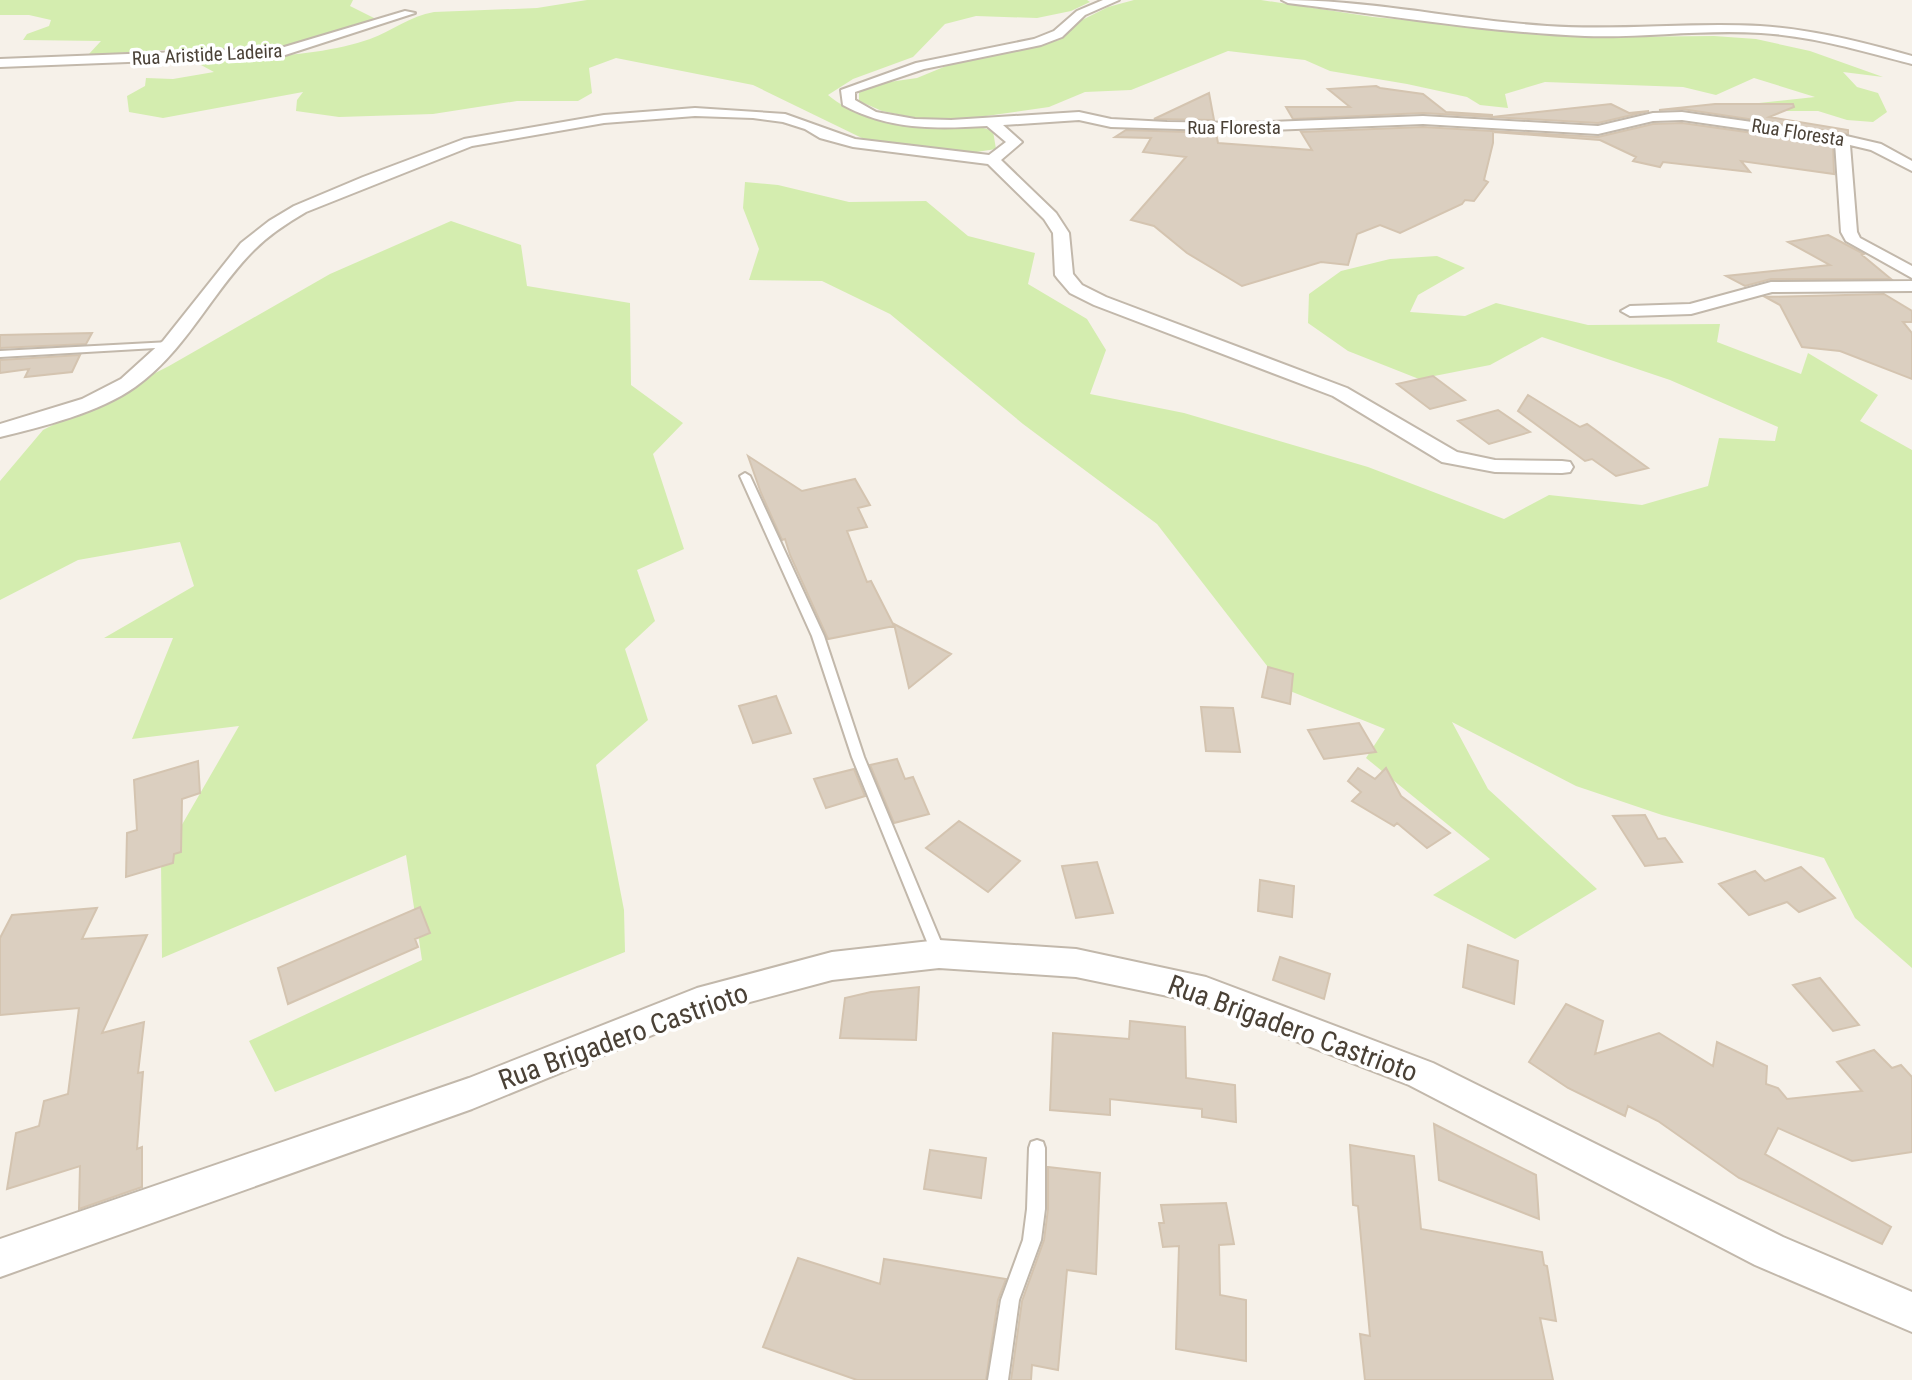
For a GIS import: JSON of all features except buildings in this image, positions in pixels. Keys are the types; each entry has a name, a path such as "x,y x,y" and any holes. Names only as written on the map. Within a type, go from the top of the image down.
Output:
{"street":[{"name":"Rua Floresta","path":"1113,0 1081,13 1058,34 1037,42 921,66 848,90 848,102 872,115 915,123 951,124 1079,116 1111,123 1248,128 1423,120 1598,130 1653,117 1682,116 1842,139 1877,147 1912,167"},
{"path":"1288,0 1464,23 1582,32 1628,34 1737,29 1782,31 1834,40 1912,61"},
{"name":"Rua Aristide Ladeira","path":"0,63 282,52 409,13"},
{"path":"0,431 89,403 128,383 170,345 247,247 275,224 300,209 469,142 604,119 695,112 785,118 810,126 825,135 853,143 992,160 1049,216 1061,233 1064,275 1076,289 1100,301 1339,392 1450,457 1495,467 1562,467"},
{"path":"988,120 1015,142 992,160"},
{"path":"1842,139 1849,232 1854,241 1864,249 1912,273"},
{"path":"1630,311 1690,309 1771,287 1912,286"},
{"name":"Rua Brigadero Castrioto","path":"0,1258 472,1093 697,1002 832,966 940,954 1076,962 1194,987 1421,1074 1769,1251 1912,1312"}],"lane":[{"path":"0,354 170,345"},
{"path":"745,476 818,636 858,757 940,954"},
{"path":"998,1380 1010,1300 1032,1240 1036,1209 1037,1148"}],"green space":[{"path":"0,0 353,0 350,6 376,19 300,44 259,51 164,50 88,55 101,41 23,40 27,34 49,26 51,20 29,15 0,15"},
{"path":"587,0 1090,2 1071,11 1037,18 976,16 945,24 913,57 853,79 828,95 857,113 890,123 913,126 973,126 993,131 996,149 970,153 866,140 753,85 616,58 589,68 592,93 578,101 517,101 433,114 339,117 296,111 297,100 303,92 163,118 129,112 127,96 145,86 146,78 173,79 214,72 201,65 199,58 308,53 370,39 434,12 537,8"},
{"path":"1134,0 1261,0 1373,17 1606,37 1714,36 1756,39 1810,51 1883,77 1843,72 1857,87 1878,93 1887,112 1873,122 1847,120 1818,111 1779,111 1759,103 1815,97 1754,78 1716,95 1683,87 1545,82 1505,94 1508,108 1480,105 1467,97 1407,84 1330,71 1305,60 1228,51 1131,90 1085,92 1049,107 972,118 926,120 882,111 859,101 859,91 875,84 917,78 968,57 1015,51 1059,40 1076,23 1108,7"},
{"path":"745,182 778,185 849,202 926,201 968,236 1035,253 1028,284 1087,319 1106,350 1090,394 1184,413 1368,467 1504,519 1549,495 1642,505 1708,486 1719,438 1775,441 1778,427 1670,380 1542,337 1490,365 1419,379 1348,351 1308,323 1309,294 1341,271 1390,259 1437,256 1465,268 1418,295 1410,312 1465,316 1496,303 1588,325 1720,324 1717,342 1801,374 1808,353 1878,395 1860,421 1912,450 1912,968 1855,918 1824,858 1662,815 1576,786 1452,722 1488,789 1597,889 1515,939 1433,895 1490,859 1366,758 1385,729 1285,689 1157,524 1023,424 890,314 822,281 749,280 759,249 743,208"},
{"path":"451,221 521,245 527,286 630,303 631,385 683,423 653,454 684,549 637,570 655,621 625,649 648,720 596,765 624,910 625,952 275,1092 249,1041 422,960 406,855 162,958 161,861 239,726 132,739 173,638 104,638 194,586 180,542 78,560 0,600 0,481 43,430 169,366 330,274"}]}
